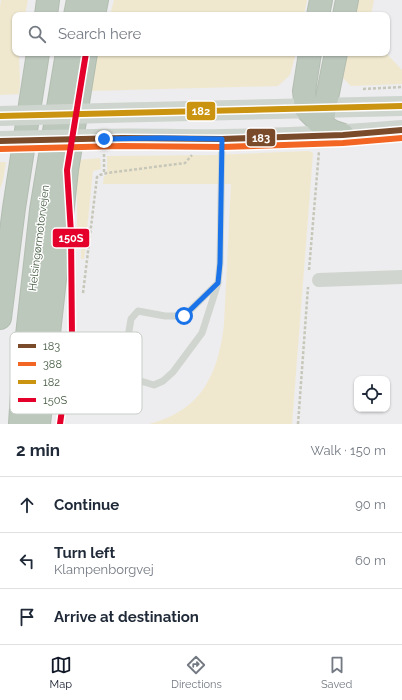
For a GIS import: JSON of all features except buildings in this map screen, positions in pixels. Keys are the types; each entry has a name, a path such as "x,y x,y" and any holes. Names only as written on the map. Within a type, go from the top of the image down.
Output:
{"highway":[{"path":"46,12 48,0"},
{"path":"76,12 78,0"},
{"path":"95,12 97,0"},
{"path":"319,12 321,0"},
{"path":"345,12 347,0"},
{"path":"0,318 14,208 38,56"},
{"name":"Helsingørmotorvejen","path":"27,332 41,210 67,56"},
{"path":"50,332 68,170 86,56"},
{"path":"310,56 304,91 316,113 328,130 343,135"},
{"path":"316,113 335,56"},
{"name":"Helsingørmotorvejen","path":"20,424 21,414"},
{"path":"39,424 40,414"}],"street":[{"path":"0,116 104,112 316,113 402,106"},
{"path":"160,138 197,129 306,124 316,113"},
{"path":"0,127 52,114"},
{"path":"0,141 160,138 214,139 343,135 402,130"},
{"path":"319,280 402,277"}],"lane":[{"path":"142,381 154,385 163,381 172,372 202,333 218,283 220,263 214,139"},
{"path":"68,170 71,233 72,332"},
{"path":"130,332 132,319 138,311 165,316 184,316 218,283"},
{"path":"60,424 61,414"}],"path":[{"path":"83,296 97,177 107,173 185,163 214,139"}],"shaded area":[{"path":"1,0 28,0 26,12 12,12 12,56 19,56 19,94 0,95"},
{"path":"114,0 307,0 305,12 111,12"},
{"path":"354,0 374,0 372,12 352,12"},
{"path":"97,56 295,56 290,75 278,86 89,91"},
{"path":"343,56 389,56 402,70 402,84 351,86 344,79 340,78"},
{"path":"309,151 313,153 292,424 149,424 167,418 182,410 194,400 204,388 217,360 224,325 231,184 103,184 104,176 107,175 107,156 216,155"},
{"path":"100,158 101,169 93,171 84,259 81,259 82,228 77,228 78,160"},
{"path":"0,162 6,162 0,189"}],"transit line":[{"name":"150S","path":"72,332 71,233 67,170 86,56"},
{"name":"182","path":"0,116 402,106"},
{"name":"183","path":"0,141 122,138 222,139 343,135 402,130"},
{"name":"388","path":"0,149 122,146 222,147 343,143 402,138"},
{"name":"150S","path":"60,424 61,414"}],"route":[{"path":"104,139 222,139 220,263 218,283 184,316"}]}
